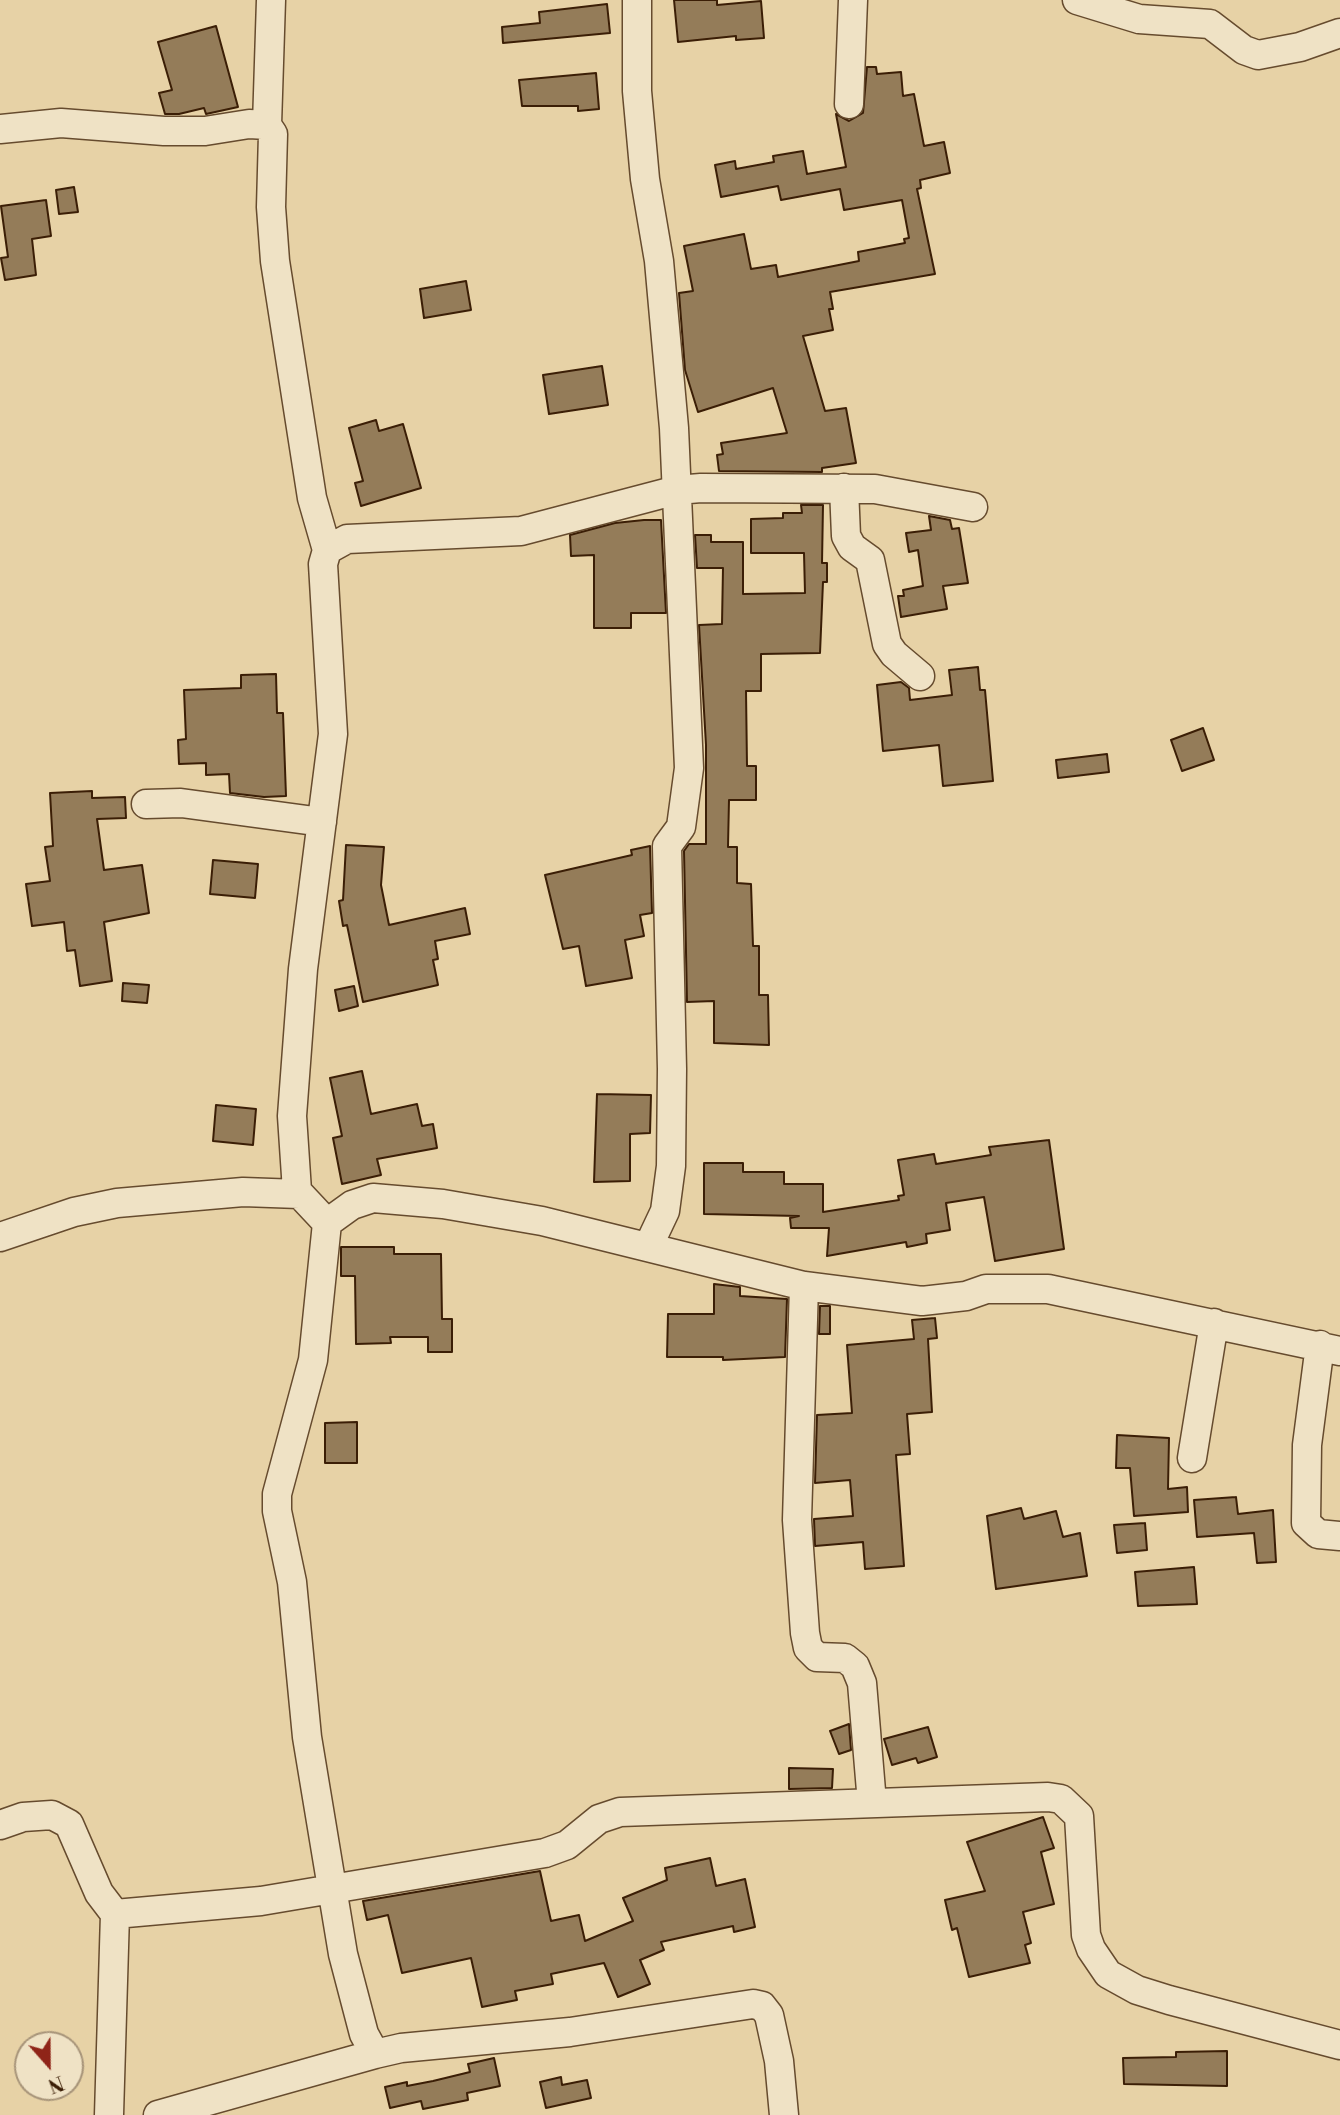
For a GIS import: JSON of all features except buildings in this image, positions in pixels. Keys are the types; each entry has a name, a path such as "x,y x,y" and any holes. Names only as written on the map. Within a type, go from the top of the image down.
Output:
{"street":[{"path":"271,0 267,125 275,144 271,207 273,240 292,386 306,450 312,498 327,550 323,564 333,734 303,968 292,1116 294,1181 299,1194 327,1223"},
{"path":"636,0 637,91 645,179 661,275 677,490 689,768 681,827 667,846 672,1069 671,1166 665,1211 648,1247"},
{"path":"849,104 853,0"},
{"path":"1077,0 1139,19 1210,24 1244,50 1258,55 1300,47 1340,33"},
{"path":"0,129 61,123 205,131 249,124 267,125"},
{"path":"844,488 846,536 852,547 869,557 887,644 894,654 920,676"},
{"path":"327,550 347,539 521,531 677,490 875,489 973,507"},
{"path":"146,804 181,803 322,822"},
{"path":"0,1237 74,1212 117,1203 243,1192 299,1194"},
{"path":"376,2054 364,2034 352,1998 307,1737 292,1583 277,1511 277,1494 313,1360 327,1223 352,1205 373,1198 396,1199 542,1221 804,1286 922,1301 956,1297 986,1289 1048,1289 1330,1348 1307,1445 1306,1523 1318,1534 1340,1536"},
{"path":"804,1286 797,1520 805,1633 808,1648 817,1657 845,1658 855,1666 862,1683 872,1802"},
{"path":"1192,1458 1214,1324"},
{"path":"115,1914 261,1901 545,1853 567,1845 599,1819 620,1812 1048,1797 1061,1799 1079,1816 1086,1935 1091,1949 1108,1974 1137,1990 1169,2000 1340,2045"},
{"path":"0,1825 23,1817 52,1815 69,1824 99,1893 115,1914 110,2115"},
{"path":"158,2115 401,2048 570,2032 752,2004 762,2006 769,2015 779,2061 784,2115"}]}
